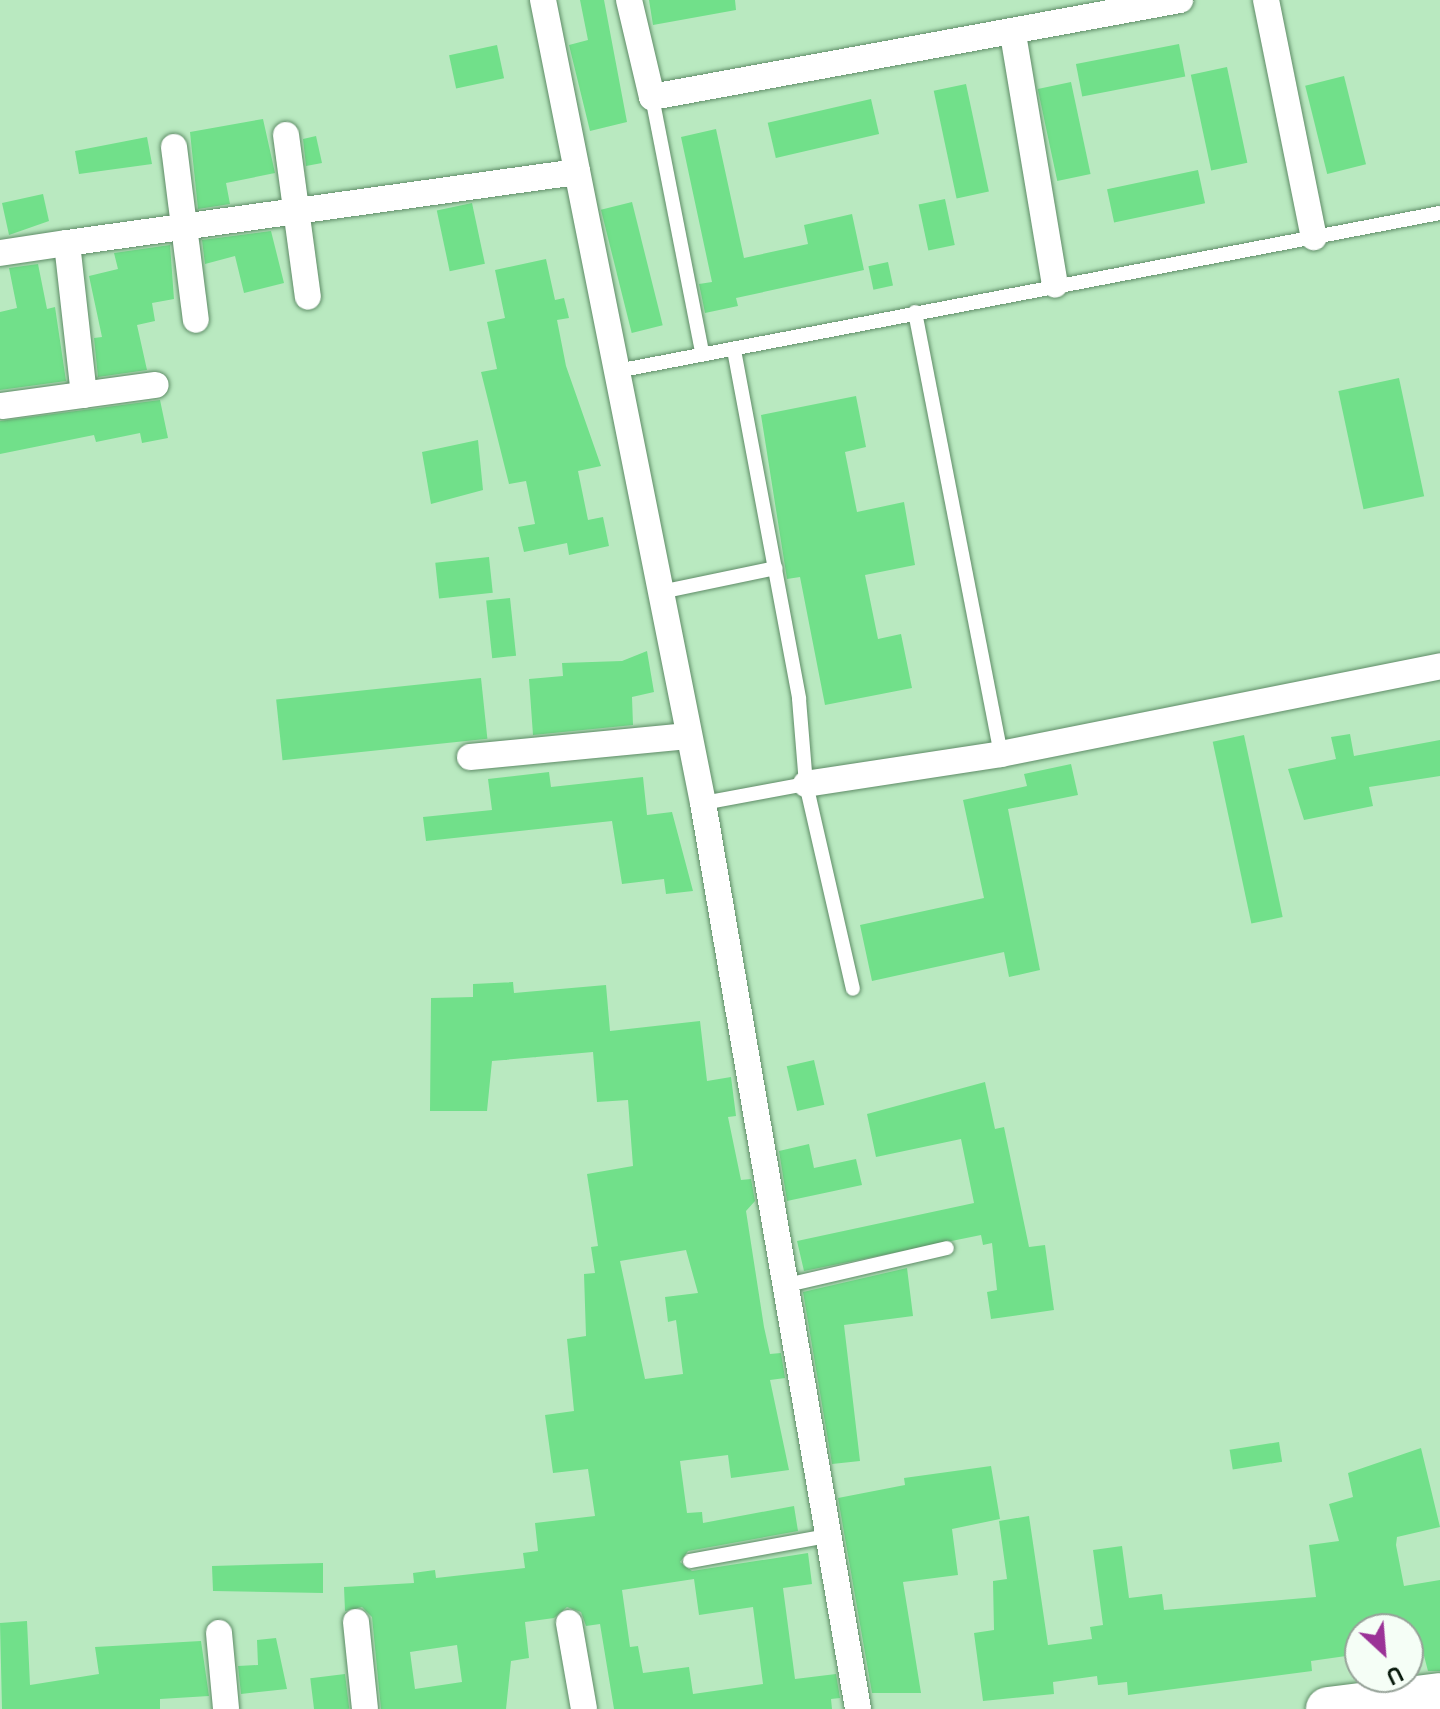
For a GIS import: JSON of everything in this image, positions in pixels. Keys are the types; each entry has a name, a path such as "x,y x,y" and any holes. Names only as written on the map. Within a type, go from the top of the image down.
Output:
{"highway":[{"path":"1328,1709 1440,1695"}],"street":[{"path":"543,0 703,803 858,1709"},
{"path":"629,0 652,97 1013,34 1180,0"},
{"path":"1266,0 1314,237"},
{"path":"1013,34 1055,285"},
{"path":"286,135 308,297"},
{"path":"174,147 196,320"},
{"path":"0,253 297,214 577,172"},
{"path":"67,243 84,395"},
{"path":"2,406 156,385"},
{"path":"806,784 1001,754 1440,666"},
{"path":"470,757 688,736"},
{"path":"356,1622 365,1709"},
{"path":"569,1623 584,1709"},
{"path":"219,1633 226,1709"}],"lane":[{"path":"652,97 702,352"},
{"path":"617,371 702,352 734,350 915,312 1440,213"},
{"path":"915,312 1001,754"},
{"path":"734,350 776,568 806,784 853,989"},
{"path":"661,592 776,568"},
{"path":"703,803 806,784"},
{"path":"787,1285 947,1248"},
{"path":"690,1561 828,1536"}],"building":[{"path":"580,0 604,0 627,122 590,131 569,45 588,40"},
{"path":"649,0 735,0 736,10 653,25"},
{"path":"1179,44 1185,76 1082,96 1076,64"},
{"path":"497,45 504,78 456,88 449,55"},
{"path":"1227,67 1247,163 1211,171 1191,75"},
{"path":"1344,76 1366,164 1327,174 1305,86"},
{"path":"1071,82 1091,174 1057,181 1038,89"},
{"path":"966,84 989,192 957,198 934,91"},
{"path":"871,99 879,134 776,158 768,123"},
{"path":"263,119 275,173 226,183 230,204 198,209 190,132"},
{"path":"716,129 744,258 808,244 804,225 852,214 864,270 736,298 738,306 705,313 699,284 712,282 681,137"},
{"path":"316,136 322,163 306,166 303,139"},
{"path":"147,137 152,164 79,174 75,151"},
{"path":"1198,170 1205,203 1114,223 1107,189"},
{"path":"43,194 49,221 9,235 2,203"},
{"path":"945,199 955,245 928,251 919,205"},
{"path":"632,202 663,325 632,333 601,210"},
{"path":"472,203 485,264 450,271 437,210"},
{"path":"271,231 284,283 244,293 235,256 205,264 202,240"},
{"path":"170,245 174,299 152,303 155,321 137,325 147,370 98,377 94,338 102,337 89,276 118,269 114,253"},
{"path":"546,259 555,300 564,298 569,318 557,320 566,366 601,466 578,471 588,520 603,517 609,546 569,555 567,543 524,552 518,527 535,524 526,481 509,484 481,372 497,369 487,322 505,318 495,270"},
{"path":"888,262 893,285 873,290 868,266"},
{"path":"38,264 47,309 55,307 66,381 0,390 0,312 17,308 9,268"},
{"path":"1399,378 1424,496 1364,509 1338,391"},
{"path":"856,396 866,447 845,452 857,512 904,502 915,565 865,575 878,639 901,634 912,688 825,705 800,577 787,579 761,415"},
{"path":"160,400 168,438 142,443 140,433 96,442 94,435 0,454 0,421"},
{"path":"478,440 483,490 431,504 422,452"},
{"path":"489,557 493,593 439,598 435,563"},
{"path":"510,598 516,656 492,658 486,601"},
{"path":"647,651 654,692 632,697 633,725 533,735 529,679 563,676 562,663 622,661"},
{"path":"481,678 487,739 283,760 276,700"},
{"path":"1350,734 1354,756 1440,740 1440,776 1369,787 1373,806 1304,820 1288,769 1336,759 1331,737"},
{"path":"1244,735 1283,917 1251,924 1213,742"},
{"path":"1071,764 1078,795 1008,809 1040,970 1009,977 1004,952 872,981 860,925 984,898 963,800 1027,786 1024,774"},
{"path":"549,772 551,787 643,777 647,815 672,812 693,891 666,894 664,879 622,884 612,821 426,841 423,817 492,810 488,779"},
{"path":"513,982 514,993 606,985 610,1031 700,1021 707,1081 731,1077 736,1116 728,1117 741,1180 751,1179 755,1201 746,1211 764,1327 770,1354 781,1353 785,1378 770,1380 789,1470 731,1478 728,1455 680,1461 687,1513 702,1512 703,1523 794,1506 798,1531 688,1551 680,1562 692,1571 808,1553 812,1584 783,1588 795,1679 836,1674 840,1698 831,1699 832,1709 614,1709 600,1624 586,1626 581,1612 567,1607 554,1618 525,1622 529,1658 511,1661 506,1709 381,1709 372,1617 362,1607 345,1611 344,1587 414,1583 413,1573 435,1570 436,1578 525,1568 523,1553 538,1551 535,1523 595,1516 588,1469 553,1473 545,1415 574,1411 567,1339 586,1336 584,1274 595,1273 591,1247 598,1246 587,1174 633,1166 628,1100 597,1102 593,1052 492,1061 487,1111 430,1111 431,998 473,997 473,984","holes":["686,1250 698,1293 665,1297 668,1322 676,1320 683,1374 645,1379 620,1261","694,1579 699,1615 753,1607 763,1684 693,1694 689,1667 643,1673 638,1646 630,1647 622,1590","457,1645 462,1682 415,1689 410,1652"]},
{"path":"814,1060 824,1105 797,1111 787,1066"},
{"path":"985,1082 995,1129 1004,1127 1029,1247 1045,1245 1054,1310 991,1319 987,1292 997,1290 992,1243 983,1245 981,1235 804,1271 797,1241 974,1203 961,1139 876,1157 867,1114"},
{"path":"809,1144 814,1168 856,1159 862,1185 787,1201 779,1151"},
{"path":"907,1268 913,1316 844,1325 860,1461 832,1464 803,1292"},
{"path":"1279,1442 1282,1462 1233,1470 1230,1450"},
{"path":"1421,1448 1440,1527 1397,1537 1396,1545 1404,1586 1440,1580 1440,1671 1428,1671 1424,1656 1424,1613 1344,1613 1344,1656 1311,1661 1312,1671 1128,1695 1127,1682 1098,1685 1097,1676 1053,1682 1054,1694 983,1701 974,1633 994,1630 993,1581 1007,1579 999,1521 1029,1516 1048,1645 1092,1639 1090,1627 1103,1625 1093,1550 1122,1546 1129,1598 1162,1594 1164,1610 1316,1597 1309,1545 1339,1541 1329,1504 1353,1497 1348,1473"},
{"path":"991,1466 1000,1519 952,1529 958,1575 903,1582 921,1693 872,1693 838,1498 905,1485 904,1478"},
{"path":"323,1563 323,1593 213,1591 212,1566"},
{"path":"27,1621 30,1685 99,1674 95,1647 201,1641 209,1696 160,1699 160,1709 2,1709 0,1623"},
{"path":"276,1638 287,1689 241,1694 238,1666 258,1665 257,1640"},
{"path":"345,1674 349,1709 314,1709 310,1678"}]}
